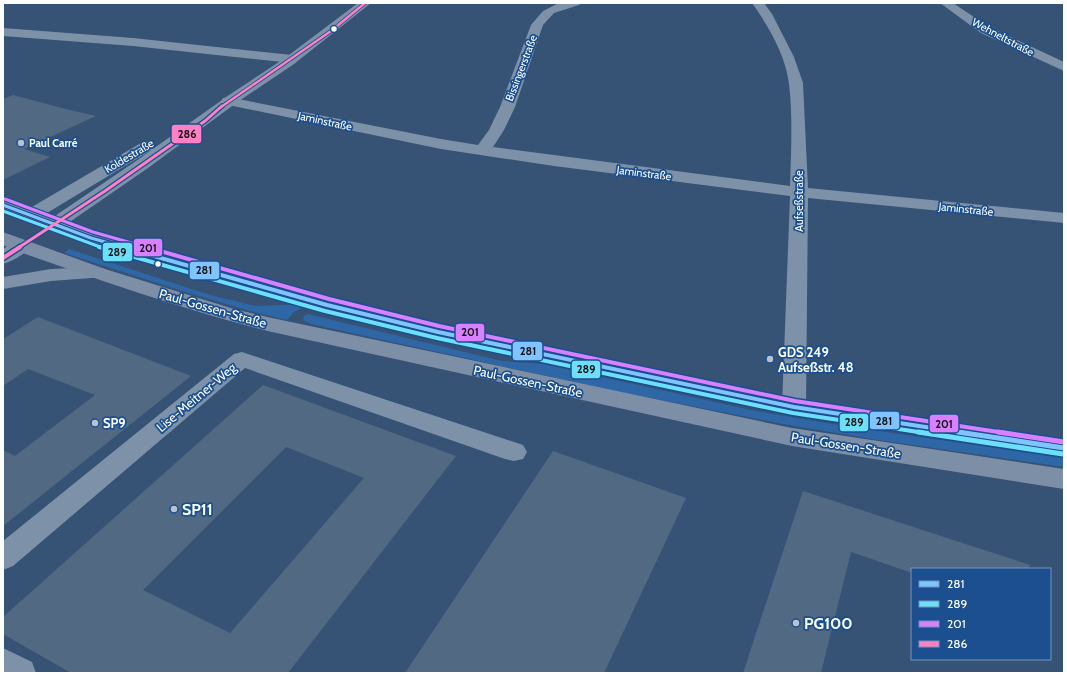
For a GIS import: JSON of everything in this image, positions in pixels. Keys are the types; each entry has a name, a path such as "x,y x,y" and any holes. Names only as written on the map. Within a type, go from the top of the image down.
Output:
{"main road":[{"path":"3,205 92,238 327,305 438,332 794,407 1064,448"},
{"path":"3,231 31,215"},
{"name":"Koldestraße","path":"9,248 55,224"},
{"name":"Paul-Gossen-Straße","path":"9,248 98,273 227,314 628,403 792,437 1064,479"},
{"path":"310,332 299,321 301,315 309,308 327,305"}],"street":[{"name":"Koldestraße","path":"55,224 155,156 228,102 292,59 365,3"},
{"name":"Bissingerstraße","path":"482,150 490,141 501,118 514,89 530,44 543,16 561,6 575,3"},
{"name":"Aufseßstraße","path":"758,3 766,14 788,57 796,83 799,192 794,407"},
{"name":"Wehneltstraße","path":"946,3 985,30 1064,67"},
{"path":"3,32 154,44 292,59"},
{"name":"Koldestraße","path":"31,215 192,119 228,102"},
{"name":"Jaminstraße","path":"228,102 383,133 573,164 799,192 1064,218"},
{"path":"3,283 51,275 98,273"},
{"name":"Lise-Meitner-Weg","path":"5,553 242,359 514,452"},
{"path":"3,663 20,673"}],"shaded area":[{"path":"69,249 210,295 256,306 302,304 306,306 294,312 287,320 250,311 179,290 64,253"},
{"path":"308,314 502,361 543,364 751,410 838,425 1064,458 1064,467 878,440 783,424 600,388 311,324 303,320 304,316"}],"building":[{"name":"Paul Carré","path":"13,95 96,116 24,149 50,157 3,180 3,99"},
{"name":"SP9","path":"38,317 191,376 3,526 3,450 15,456 95,395 28,369 3,386 3,339"},
{"name":"SP11","path":"263,385 456,456 288,673 71,673 3,634 3,617","holes":["286,447 364,478 230,633 143,590"]},
{"path":"553,451 686,498 604,673 405,673"},
{"name":"PG100","path":"803,491 1030,565 1029,568 911,568 911,573 851,552 821,673 743,673"}],"transit line":[{"name":"286","path":"3,258 105,191 205,121 228,101 331,31 365,3"},
{"name":"201","path":"5,199 93,232 329,299 439,326 795,401 1064,442"},
{"name":"281","path":"3,205 91,238 327,305 438,332 794,407 1064,448"},
{"name":"289","path":"3,211 89,244 325,311 437,338 793,413 1063,454"}],"place":[{"name":"Paul Carré","path":"21,143"},
{"name":"GDS 249 Aufseßstr. 48","path":"770,359"},
{"name":"SP9","path":"95,423"},
{"name":"SP11","path":"174,509"},
{"name":"PG100","path":"796,623"}]}
